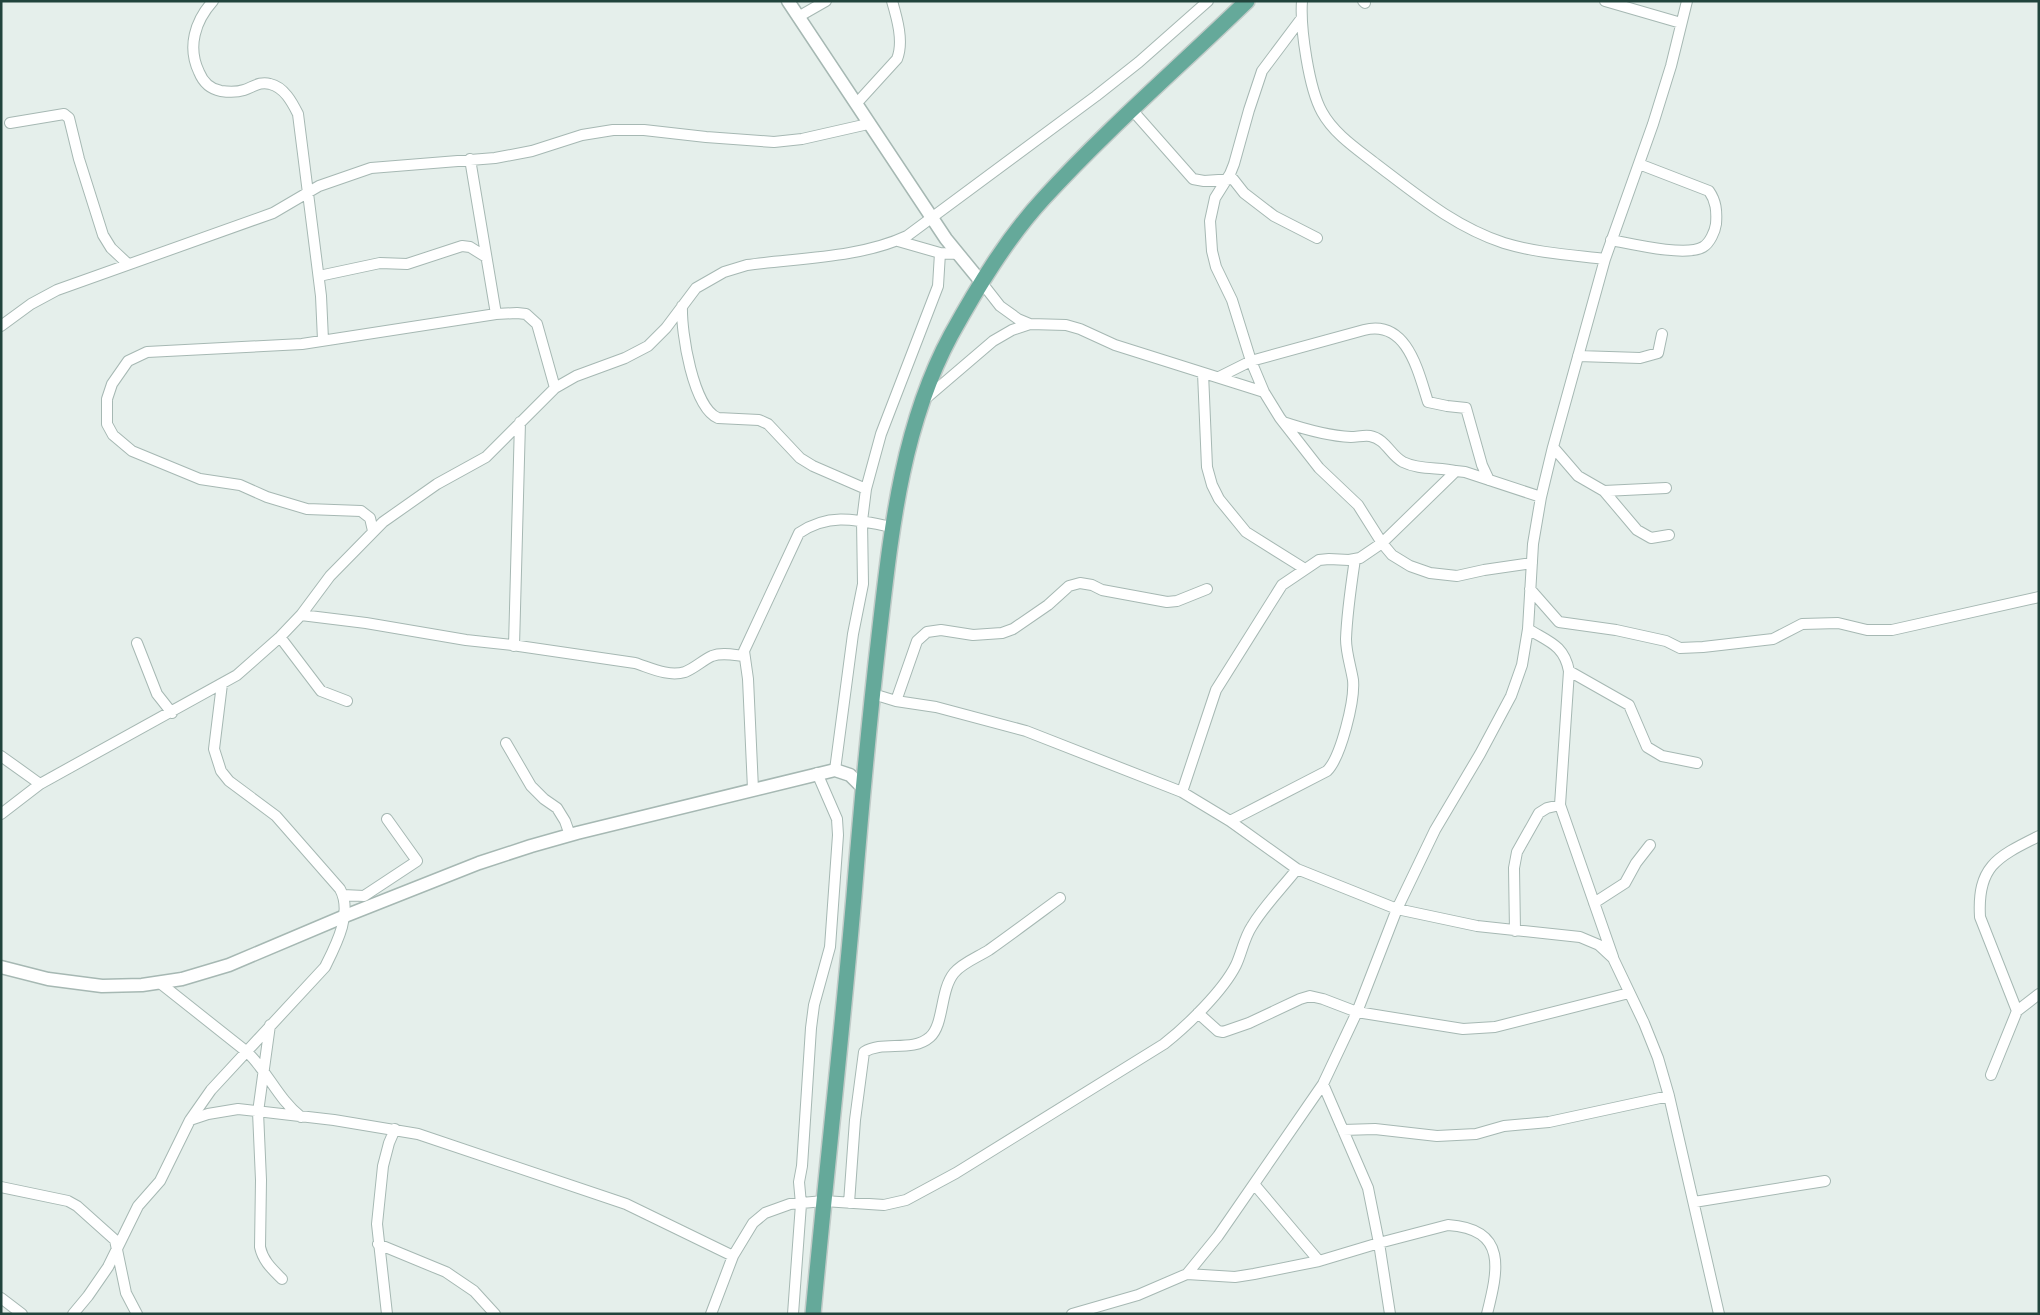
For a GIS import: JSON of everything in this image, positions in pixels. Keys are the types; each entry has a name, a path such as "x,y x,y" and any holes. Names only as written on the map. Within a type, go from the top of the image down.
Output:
{"main road":[{"path":"813,1314 872,694 892,527 906,458 921,402 950,337 982,283 1007,245 1042,200 1105,136 1247,1"}],"street":[{"path":"213,1 206,9 198,25 192,47 193,58 206,85 222,91 242,91 265,83 272,84 285,93 293,103 298,114 319,276 323,340"},
{"path":"788,1 931,218 1000,306 1018,319 1030,324"},
{"path":"798,17 826,1"},
{"path":"856,104 897,59 899,54 899,36 892,1"},
{"path":"1,814 40,784 172,713 237,675 280,637 301,615 330,576 373,531 437,484 486,457 555,388 576,376 625,358 648,346 666,328 696,288 736,268 890,245 907,236 1006,161 1034,144 1096,96 1139,62 1208,1"},
{"path":"1302,1 1301,19 1316,98 1319,106 1337,132 1449,218 1476,232 1533,251 1605,259"},
{"path":"1604,1 1681,23"},
{"path":"1187,1274 1218,1236 1323,1084 1357,1012 1397,909 1435,830 1480,754 1511,696 1522,665 1528,629 1532,563 1541,497 1553,447 1605,259 1666,83 1686,1"},
{"path":"1301,19 1262,71 1248,110 1234,164 1215,198 1210,221 1212,251 1216,267 1232,300 1251,361 1264,392 1283,422 1319,468 1358,505 1382,543 1392,555 1410,566 1430,573 1457,576 1532,563"},
{"path":"1133,111 1193,179 1204,181 1232,179 1244,193 1274,216 1318,238"},
{"path":"10,123 64,114 69,118 78,159 103,235 111,248 128,264"},
{"path":"1,326 44,296 273,213 329,182 371,168 495,158 532,151 582,135 612,130 644,130 706,138 774,142 802,139 868,124"},
{"path":"470,160 496,314"},
{"path":"1612,240 1681,251 1697,250 1706,246 1715,230 1717,212 1714,198 1709,191 1639,164"},
{"path":"898,241 940,253 958,254"},
{"path":"319,276 380,263 407,264 462,246 470,247 486,257"},
{"path":"836,770 852,634 862,584 862,521 866,489 880,434 938,286 940,253"},
{"path":"682,306 683,334 688,364 701,396 712,416 759,420 768,424 800,458 813,466 866,489"},
{"path":"373,531 370,518 361,511 307,509 267,497 240,484 200,480 132,451 113,435 107,424 106,399 112,384 128,361 137,356 155,352 260,347 323,340 496,314 517,313 526,314 537,324 555,388"},
{"path":"921,402 993,341 1012,330 1030,324 1066,325 1080,329 1115,345 1264,392"},
{"path":"1219,377 1251,361 1375,327 1391,332 1401,340 1412,354 1428,402 1466,408 1482,465 1489,480"},
{"path":"1578,356 1647,357 1658,353 1662,334"},
{"path":"1203,372 1207,467 1212,485 1219,499 1246,532 1305,569"},
{"path":"514,646 520,422"},
{"path":"1283,422 1310,430 1350,437 1371,436 1385,443 1402,461 1419,467 1465,472 1541,497"},
{"path":"1553,447 1578,476 1604,491 1637,530 1651,538 1669,535"},
{"path":"1182,792 1216,690 1282,585 1305,569 1325,559 1355,559 1382,543 1456,472"},
{"path":"1604,491 1666,488"},
{"path":"753,789 748,679 744,656 747,643 798,533 812,524 842,518 892,527"},
{"path":"1230,821 1326,770 1335,758 1353,694 1353,681 1346,642 1355,559"},
{"path":"896,701 916,641 927,632 941,630 973,635 1002,633 1013,629 1035,615 1069,586 1080,583 1092,585 1102,590 1167,602 1177,601 1208,589"},
{"path":"1530,589 1559,622 1616,630 1666,641 1680,648 1773,639 1802,624 1838,623 1867,630 1892,630 2039,597"},
{"path":"301,615 635,663 652,670 671,673 684,672 714,655 744,656"},
{"path":"1528,629 1561,649 1567,658 1569,671 1560,805 1613,958 1644,1023 1658,1058 1669,1096 1719,1314"},
{"path":"280,637 321,691 347,702"},
{"path":"137,643 157,694 172,713"},
{"path":"1569,671 1629,705 1647,747 1662,756 1697,762"},
{"path":"73,1314 108,1267 138,1206 160,1181 190,1120 212,1090 325,967 335,946 345,916 343,895 340,889 276,816 229,780 221,771 214,749 222,684"},
{"path":"872,694 896,701 936,707 1026,730 1182,792 1230,821 1297,869 1397,909 1477,926 1580,937 1599,945 1613,958"},
{"path":"506,743 531,786 544,799 557,808 565,821 570,835"},
{"path":"1,756 40,784"},
{"path":"1,967 48,979 102,986 160,983 182,979 228,965 479,863 570,835 836,770 850,774 863,788"},
{"path":"793,1314 801,1204 799,1182 802,1166 811,1028 814,1005 830,947 838,835 837,819 817,774"},
{"path":"1515,930 1514,868 1517,852 1539,813 1547,808 1560,805"},
{"path":"343,895 364,896 417,862 387,819"},
{"path":"2017,1010 1980,917 1979,901 1985,876 1995,861 2039,836"},
{"path":"1594,903 1625,883 1636,863 1650,845"},
{"path":"711,1314 733,1256 753,1223 765,1214 790,1204 824,1200 884,1205 906,1200 956,1173 1156,1049 1180,1032 1226,981 1235,966 1250,929 1297,869"},
{"path":"849,1203 855,1120 864,1052 869,1049 901,1047 923,1042 931,1037 937,1025 948,982 955,971 1060,898"},
{"path":"160,983 247,1052 263,1069 282,1100 301,1117"},
{"path":"1198,1013 1223,1032 1249,1023 1306,996 1316,997 1357,1012 1463,1029 1495,1027 1629,993"},
{"path":"1991,1075 2017,1010 2039,994"},
{"path":"271,1024 258,1112 261,1180 260,1247 266,1262 282,1279"},
{"path":"1323,1084 1368,1188 1379,1242 1390,1314"},
{"path":"1343,1130 1375,1129 1437,1136 1476,1134 1504,1126 1549,1122 1669,1096"},
{"path":"190,1120 208,1114 238,1110 395,1129 418,1134 626,1204 733,1256"},
{"path":"387,1314 377,1224 383,1166 395,1129"},
{"path":"1694,1202 1825,1181"},
{"path":"1254,1184 1319,1261"},
{"path":"1,1187 68,1201 78,1206 113,1238 117,1248 126,1294 137,1314"},
{"path":"1072,1314 1138,1295 1187,1274 1236,1277 1319,1261 1379,1242 1448,1225 1467,1228 1481,1234 1491,1245 1496,1265 1495,1281 1488,1314"},
{"path":"378,1244 446,1272 474,1291 495,1314"},
{"path":"1,1298 22,1314"}]}
